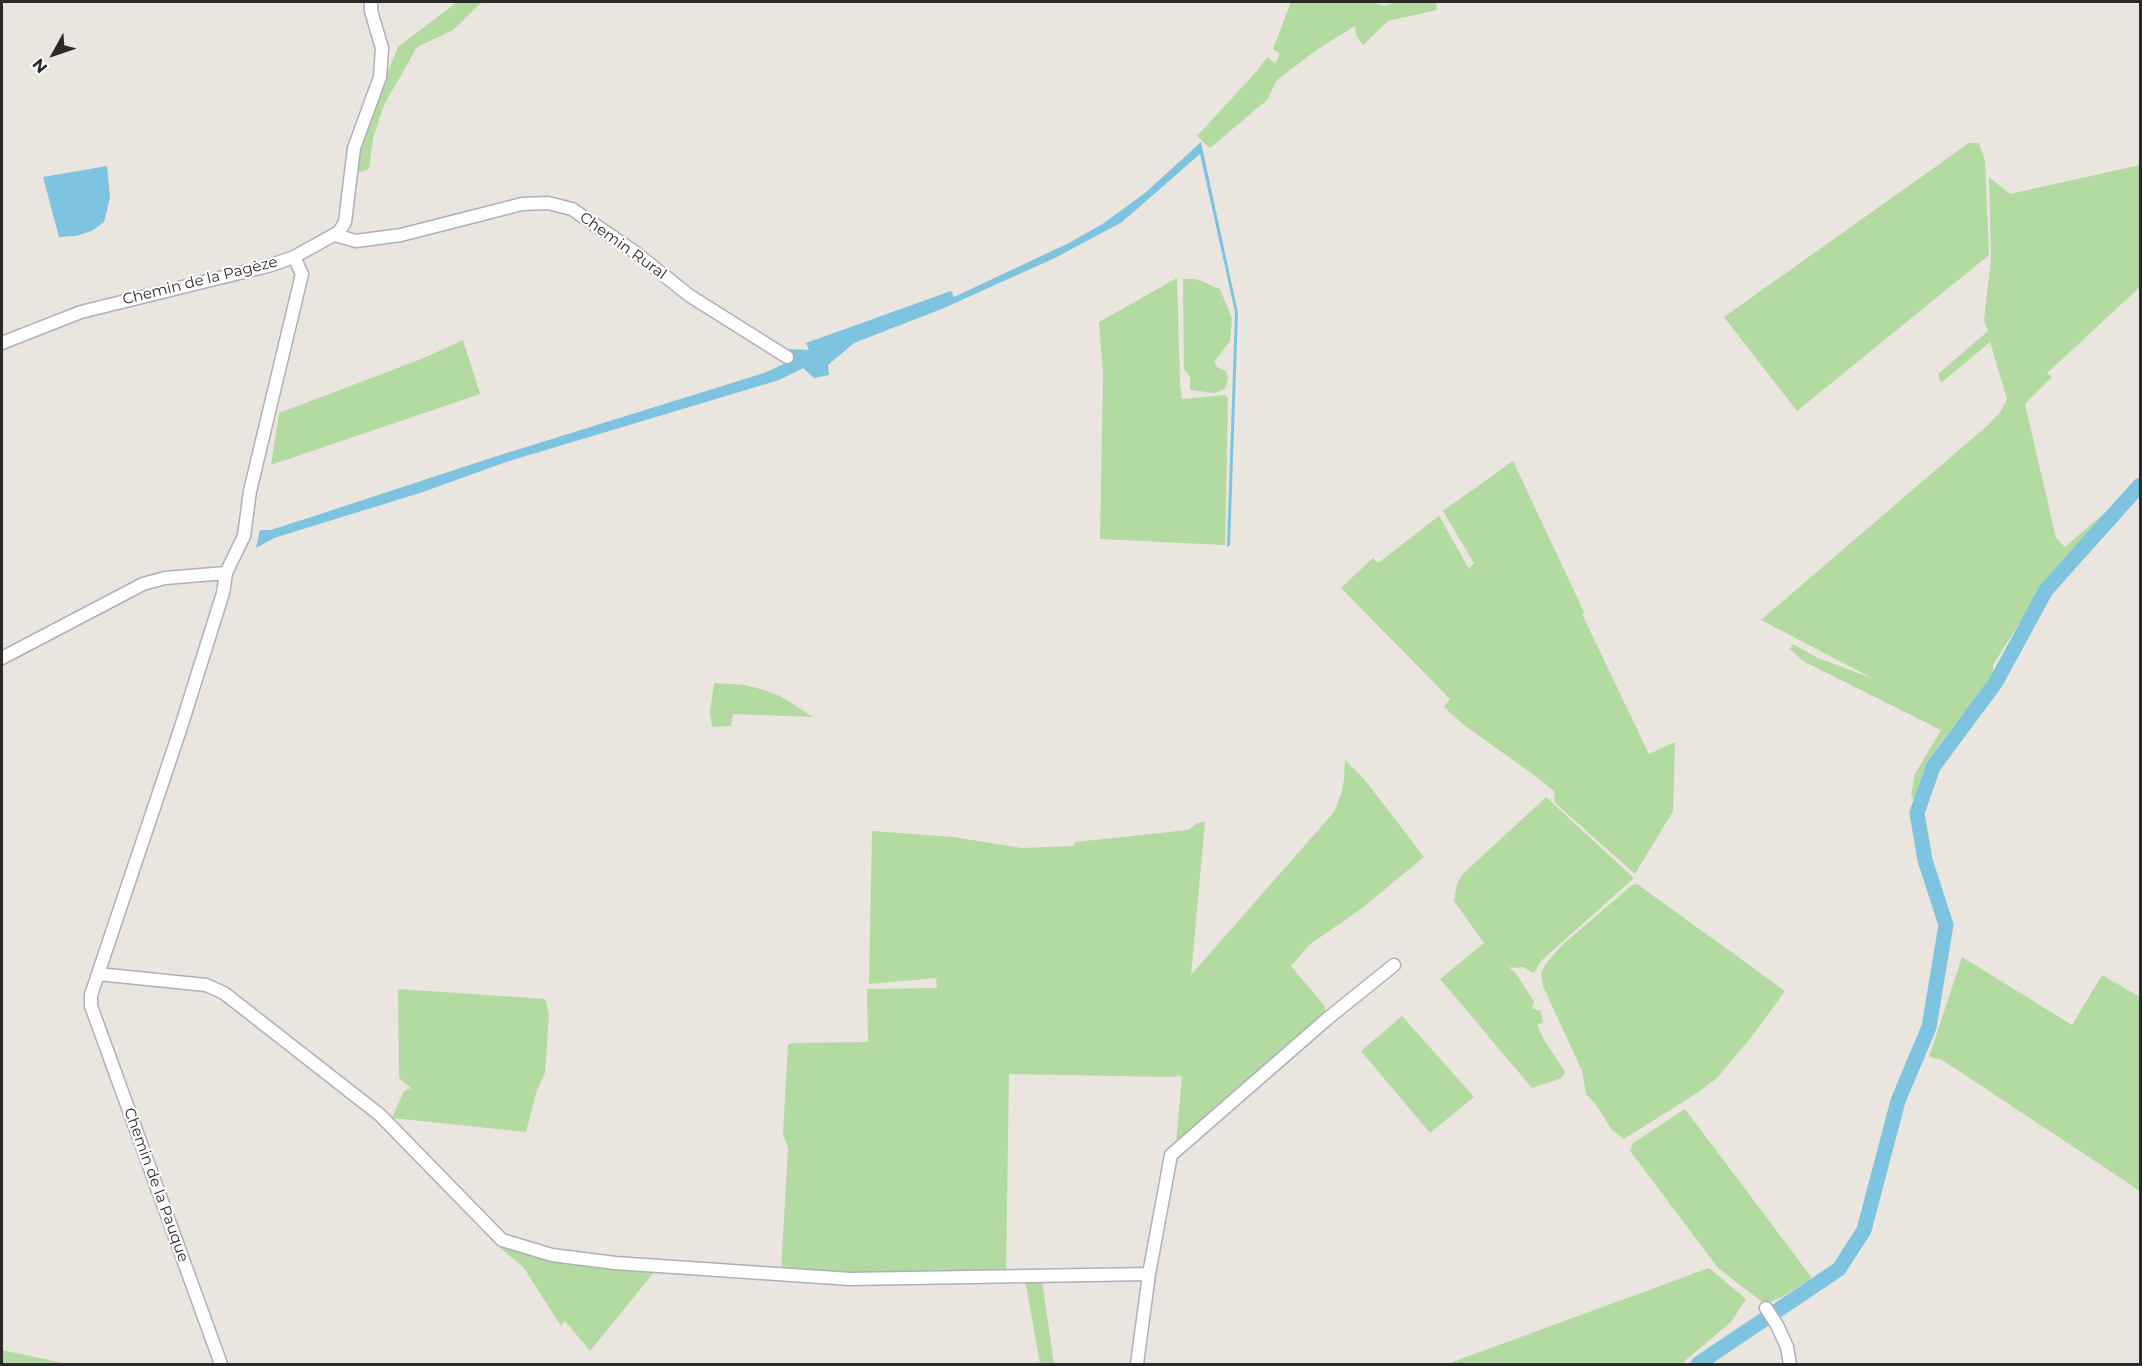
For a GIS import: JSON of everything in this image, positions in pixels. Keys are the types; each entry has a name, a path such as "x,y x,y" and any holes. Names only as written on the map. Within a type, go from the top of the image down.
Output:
{"street":[{"path":"335,235 344,228 354,148 380,78 382,48 371,11 371,2"},
{"name":"Chemin Rural","path":"335,235 356,242 401,235 522,204 548,203 572,209 636,253 690,296 787,357"},
{"name":"Chemin de la Pagèze","path":"2,343 90,310 268,266 294,257 335,235"},
{"path":"294,257 302,274 250,491 244,536 226,573 224,593 98,974 206,985 224,993 380,1114 502,1240 552,1255 615,1263 850,1279 1149,1274"},
{"path":"2,658 143,584 165,578 226,573"},
{"path":"1137,1365 1149,1274 1171,1155 1327,1019 1394,965"},
{"name":"Chemin de la Pauque","path":"98,974 91,995 91,1006 221,1365"},
{"path":"1766,1308 1778,1325 1787,1347 1790,1365"}],"green space":[{"path":"457,2 482,2 453,30 417,47 384,105 373,138 369,169 353,174 358,145 398,47"},
{"path":"1291,2 1372,2 1384,6 1397,2 1436,2 1437,10 1388,21 1363,45 1356,35 1355,26 1318,49 1277,80 1267,100 1210,148 1197,136 1257,71 1267,57 1275,63 1280,54 1273,49"},
{"path":"1969,143 1979,143 1985,161 1989,255 1797,411 1724,317"},
{"path":"2140,165 2140,287 2047,373 2052,377 2025,404 2056,538 2065,547 2110,510 2050,574 1993,665 1993,674 1938,747 1923,771 1914,800 1911,796 1915,774 1941,730 1803,661 1790,649 1793,644 1818,658 1874,679 1761,620 1988,425 2001,411 2007,399 1990,342 1941,383 1938,374 1988,331 1984,320 1991,260 1989,177 2010,194"},
{"path":"1177,278 1182,399 1225,395 1228,398 1225,545 1100,539 1103,373 1099,322"},
{"path":"1183,279 1196,279 1220,289 1232,318 1230,341 1214,362 1217,367 1226,371 1228,378 1225,389 1214,393 1190,390 1190,377 1184,369"},
{"path":"463,340 480,394 271,465 279,413 424,358"},
{"path":"1513,461 1584,612 1582,614 1649,754 1675,742 1673,811 1635,874 1555,803 1554,791 1464,725 1444,707 1450,699 1341,588 1373,558 1378,563 1439,516 1469,569 1474,563 1443,511"},
{"path":"714,683 745,685 764,690 782,697 813,717 733,714 731,726 712,727 710,712"},
{"path":"1345,760 1364,779 1424,857 1361,909 1309,945 1291,966 1324,1005 1327,1017 1176,1144 1182,1076 1009,1074 1006,1273 853,1274 781,1271 788,1148 783,1134 788,1045 792,1043 868,1042 867,989 937,988 936,978 869,984 872,831 953,837 1022,848 1073,846 1075,842 1188,830 1198,823 1205,822 1191,975 1334,812 1341,795"},
{"path":"1546,797 1634,878 1541,961 1534,973 1523,967 1508,966 1517,975 1534,1002 1532,1008 1541,1011 1543,1023 1537,1024 1543,1038 1565,1072 1562,1078 1532,1088 1440,979 1484,943 1454,901 1457,884 1463,874"},
{"path":"1637,884 1785,991 1753,1035 1717,1078 1624,1139 1612,1130 1586,1094 1582,1071 1543,986 1541,974 1545,965 1560,947 1632,885"},
{"path":"1962,957 2072,1025 2102,975 2140,997 2140,1191 1953,1067 1940,1059 1929,1057"},
{"path":"398,989 545,999 549,1014 545,1073 537,1090 526,1132 392,1118 404,1091 411,1088 399,1078"},
{"path":"1402,1016 1474,1097 1430,1133 1361,1051"},
{"path":"1685,1109 1812,1278 1782,1297 1765,1304 1718,1268 1630,1151 1633,1143"},
{"path":"490,1239 557,1259 655,1271 590,1351 565,1321 561,1326 524,1268"},
{"path":"1709,1268 1746,1299 1731,1322 1681,1364 1447,1364"},
{"path":"1025,1280 1042,1280 1054,1364 1040,1364"},
{"path":"2,1350 68,1364 2,1364"}],"water":[{"path":"1201,142 1238,313 1230,545 1227,547 1235,312 1200,154 1122,222 1057,257 944,308 854,343 828,365 829,375 814,378 803,368 779,380 506,462 423,492 274,538 256,548 260,530 271,530 494,457 764,373 786,363 788,349 809,350 806,343 951,291 954,297 1069,243 1104,223 1145,193"},
{"path":"107,166 110,198 104,222 92,231 75,236 59,237 43,177"}],"waterway":[{"path":"1698,1364 1839,1269 1864,1230 1898,1101 1929,1027 1946,925 1925,860 1917,813 1933,767 1996,682 2046,590 2140,485"}]}
